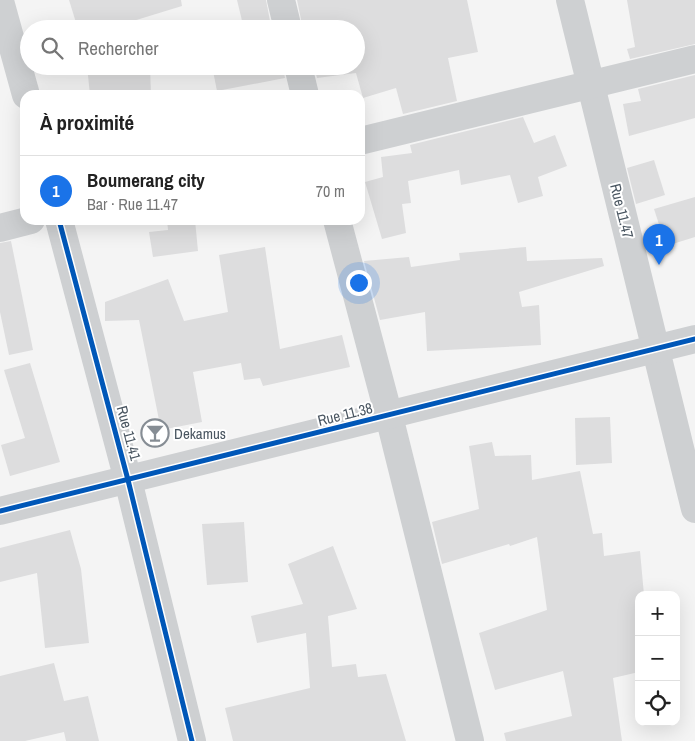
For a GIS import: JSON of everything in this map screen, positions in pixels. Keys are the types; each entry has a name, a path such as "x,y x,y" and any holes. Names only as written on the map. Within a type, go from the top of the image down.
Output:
{"street":[{"path":"281,0 286,20"},
{"name":"Rue 11.47","path":"570,0 695,509"},
{"path":"0,1 20,73"},
{"path":"365,140 695,59"},
{"path":"20,75 25,90"},
{"path":"300,75 304,90"},
{"path":"0,228 20,223"},
{"name":"Rue 11.41","path":"61,225 128,480 192,741"},
{"path":"339,225 470,741"},
{"name":"Rue 11.38","path":"0,511 695,339"}],"building":[{"path":"69,0 181,0 182,6 136,20 75,20"},
{"path":"237,0 266,0 270,20 242,20"},
{"path":"297,0 467,0 478,52 448,58 457,101 403,114 396,88 365,97 365,90 361,90 357,75 365,75 365,20 301,20"},
{"path":"627,0 695,0 695,44 630,59 627,49 635,47"},
{"path":"88,75 150,75 151,90 89,90"},
{"path":"214,75 284,75 285,78 217,90"},
{"path":"316,75 340,75 317,78"},
{"path":"695,75 695,118 629,136 623,104 641,101 638,89"},
{"path":"523,117 534,143 555,135 567,166 538,177 543,196 518,203 510,175 461,185 459,170 408,181 411,203 402,204 406,233 382,239 365,182 383,177 381,157 412,153 410,145"},
{"path":"654,160 665,195 636,204 627,168"},
{"path":"695,197 695,237 666,246 654,209"},
{"path":"168,225 195,225 198,251 153,257 149,232 168,230"},
{"path":"11,241 33,350 9,355 0,312 0,243"},
{"path":"265,247 280,349 342,335 350,367 263,386 260,378 244,380 241,363 193,372 202,422 161,430 139,320 105,321 105,302 168,279 184,321 228,312 219,255"},
{"path":"526,247 527,261 602,258 604,266 519,292 522,307 539,305 541,345 427,351 425,312 380,320 364,261 409,257 411,267 460,260 459,253"},
{"path":"30,363 60,462 10,476 1,445 25,438 4,370"},
{"path":"610,417 612,463 576,465 575,418"},
{"path":"492,442 495,456 531,455 532,480 580,471 593,534 602,533 604,556 640,551 644,591 635,591 635,673 613,678 622,741 506,741 504,733 572,716 563,671 495,690 479,633 547,610 537,537 442,564 432,522 479,509 469,446"},
{"path":"244,522 248,582 207,585 202,524"},
{"path":"70,530 81,569 89,643 45,648 37,573 0,582 0,548"},
{"path":"333,546 357,609 328,616 332,667 356,664 358,677 386,674 406,741 233,741 225,708 310,688 306,633 257,643 251,616 303,604 288,564"},
{"path":"54,663 64,701 88,696 99,741 66,741 64,732 25,741 0,741 0,676"}],"cycle path":[{"path":"60,225 128,480 192,741"},
{"path":"0,511 695,339"}],"place":[{"name":"Boumerang city","path":"659,265"},
{"name":"Dekamus","path":"155,433"}]}
